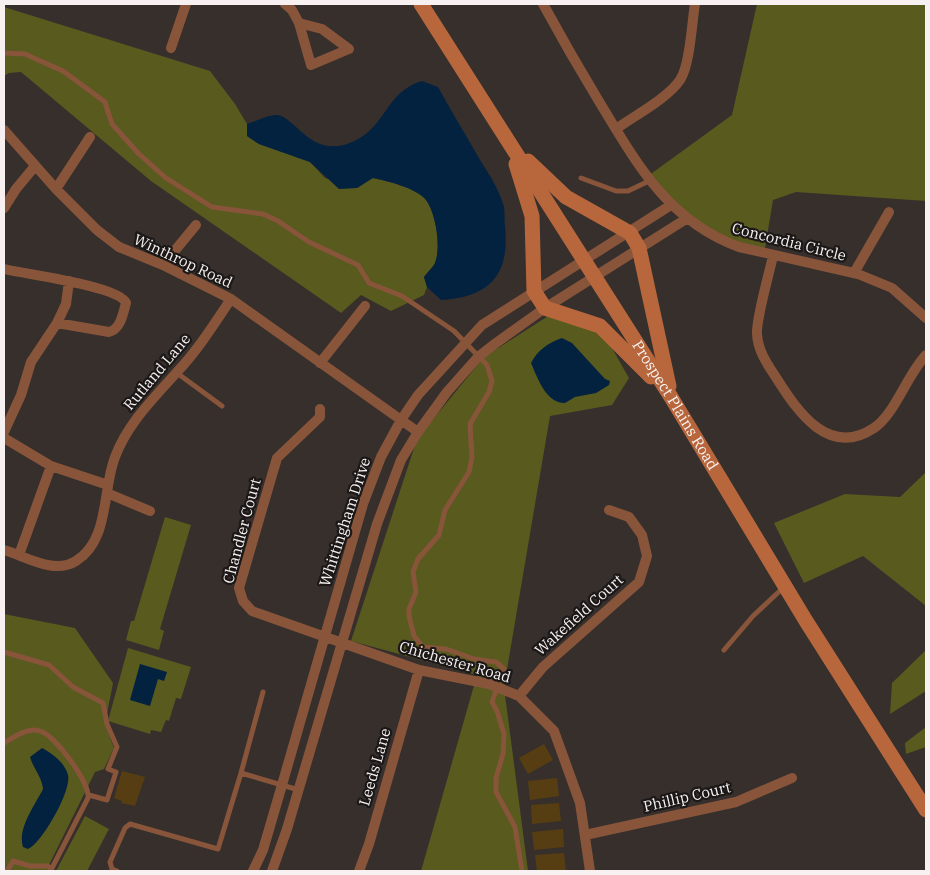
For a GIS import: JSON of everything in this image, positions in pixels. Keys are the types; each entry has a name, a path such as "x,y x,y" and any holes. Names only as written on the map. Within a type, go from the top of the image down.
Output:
{"street":[{"path":"171,48 186,4"},
{"path":"285,4 292,10 299,24 311,65 349,49 322,29 299,24"},
{"name":"Prospect Plains Road","path":"421,4 671,397 785,587 926,810"},
{"name":"Concordia Circle","path":"543,4 616,129 649,181 670,205 686,219 724,242 773,256 854,274 892,288 926,318"},
{"path":"616,129 671,90 682,79 688,54 695,4"},
{"name":"Winthrop Road","path":"4,130 56,189 97,230 119,248 163,265 231,299 418,432"},
{"path":"56,189 90,137"},
{"path":"510,145 566,197 630,233 639,248 671,397"},
{"path":"510,145 532,216 534,291 545,308 600,326 671,397"},
{"path":"4,208 35,166"},
{"name":"Whittingham Drive","path":"254,871 263,850 363,504 381,457 401,420 418,395 464,342 482,325 630,233 670,205"},
{"path":"854,274 888,212"},
{"path":"272,871 378,524 401,460 418,432 446,392 478,357 545,308 686,219"},
{"path":"163,265 196,225"},
{"path":"773,256 756,333 760,352 796,409 815,427 837,438 856,436 874,428 887,416 904,384 926,355"},
{"path":"4,269 119,294 126,303 115,331 110,332 57,323"},
{"path":"4,432 21,395 31,362 57,323 66,304 69,282"},
{"name":"Rutland Lane","path":"4,550 42,564 56,566 74,562 87,553 97,539 114,459 128,431 156,393 177,373 204,340 231,299"},
{"path":"320,364 366,306"},
{"name":"Chandler Court","path":"320,409 320,417 277,458 239,588 244,601 252,611 342,642"},
{"path":"4,438 50,466 107,489 150,511"},
{"path":"19,555 50,466"},
{"name":"Wakefield Court","path":"519,696 543,668 640,582 647,556 642,535 629,517 609,510"},
{"name":"Chichester Road","path":"342,642 419,670 497,688 519,696 554,732 580,803 590,871"},
{"name":"Leeds Lane","path":"359,871 419,670"},
{"name":"Phillip Court","path":"585,835 736,802 792,778"}],"lane":[{"path":"4,53 25,54 63,70 105,102 112,124 139,154 166,178 202,201 221,209 263,214 278,221 309,242 358,265 369,283 402,296 454,331 486,365 492,381 489,392 470,424 471,465 466,478 445,510 439,535 415,565 413,578 416,592 409,609 409,616 414,636 423,647 446,649 466,657 502,664 504,673 492,702 500,718 504,743 495,786 499,799 515,827 522,871"},
{"path":"581,178 616,191 628,191 649,181"},
{"path":"177,373 222,406"},
{"path":"724,650 753,616 785,587"},
{"path":"4,652 49,665 73,687 103,703 107,724 117,748 108,769 116,772 107,800 89,795"},
{"path":"117,871 112,868 110,862 125,828 130,824 218,849 264,692"},
{"path":"4,742 29,731 38,730 45,733 72,763 89,791 89,795 64,848 51,870 48,866 30,866 13,861 8,871"},
{"path":"241,773 298,790"}],"shaded area":[{"path":"757,4 926,4 926,201 796,192 773,200 764,254 702,228 648,176 732,115"},
{"path":"4,7 210,71 235,104 247,124 247,136 259,144 310,162 325,178 357,188 372,178 401,186 422,196 430,206 433,214 438,241 434,265 424,277 427,287 424,295 391,311 361,295 341,313 151,181 21,72 9,73 4,76"},
{"path":"556,311 600,327 629,378 612,405 550,416 504,687 528,871 421,871 477,675 351,641 417,439 484,357"},
{"path":"926,472 926,606 863,556 804,583 774,523 845,494 900,497"},
{"path":"165,517 191,525 160,629 164,631 159,650 126,640 131,621 134,621"},
{"path":"4,614 75,628 113,683 105,724 114,748 104,769 95,772 46,871 4,871"},
{"path":"128,648 191,667 181,699 176,698 169,721 166,720 161,732 151,730 150,734 108,721"},
{"path":"926,650 926,691 890,714 892,683"},
{"path":"926,727 926,747 906,754 905,743"},
{"path":"85,816 109,829 87,871 56,871"}],"water":[{"path":"422,81 438,87 494,183 504,207 506,243 500,270 484,288 458,298 441,300 427,287 424,277 434,265 438,241 433,214 430,206 422,196 401,186 373,178 357,188 339,189 310,162 259,144 247,136 247,124 276,115 283,117 311,139 321,144 331,146 344,145 358,139 369,131 399,94"},
{"path":"562,338 572,343 605,379 610,381 609,385 596,393 575,397 565,403 558,402 548,395 531,363 544,348"},
{"path":"140,664 167,672 164,681 158,679 150,706 130,700"},
{"path":"42,748 61,763 68,775 68,782 61,803 48,827 34,845 28,849 23,847 22,833 43,789 41,780 30,757"}],"building":[{"path":"544,744 553,760 528,774 519,758"},
{"path":"122,771 145,777 135,806 121,803 122,801 114,798"},
{"path":"557,778 559,796 530,800 528,781"},
{"path":"559,803 561,821 532,824 531,805"},
{"path":"563,829 564,847 534,850 532,832"},
{"path":"564,853 566,871 537,871 535,855"}]}
